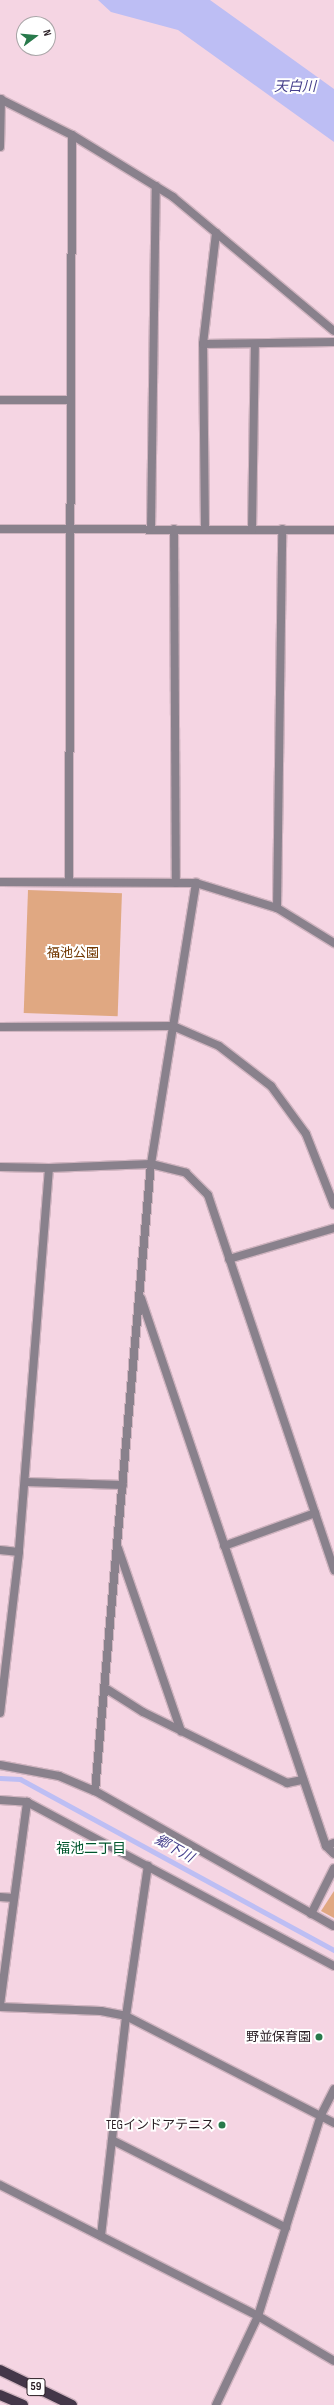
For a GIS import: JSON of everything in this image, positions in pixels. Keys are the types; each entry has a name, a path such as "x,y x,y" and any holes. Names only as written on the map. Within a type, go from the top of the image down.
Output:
{"main road":[{"name":"59","path":"0,2370 72,2405"},
{"name":"59","path":"0,2395 23,2405"}],"street":[{"path":"0,147 0,99 72,135 173,196 334,331"},
{"path":"69,882 72,135"},
{"path":"151,529 156,186"},
{"path":"205,529 203,344 216,233"},
{"path":"203,344 334,342"},
{"path":"252,530 255,344"},
{"path":"0,400 71,400"},
{"path":"0,529 334,530"},
{"path":"174,529 176,883"},
{"path":"277,908 282,530"},
{"path":"0,882 196,883 277,908 334,943"},
{"path":"95,1791 151,1164 196,883"},
{"path":"0,1027 173,1026 219,1046 271,1086 306,1134 334,1205"},
{"path":"0,1167 49,1168 151,1164 186,1173 208,1195 334,1570"},
{"path":"0,1713 19,1552 49,1168"},
{"path":"229,1259 334,1228"},
{"path":"140,1294 326,1846 334,1854"},
{"path":"25,1482 123,1485"},
{"path":"224,1546 315,1513"},
{"path":"118,1546 181,1731"},
{"path":"0,1550 19,1552"},
{"path":"105,1688 143,1712 287,1783 304,1780"},
{"path":"0,1765 60,1776 95,1791 334,1926"},
{"path":"0,1800 27,1802 334,1966"},
{"path":"27,1802 0,2006 101,2011 126,2016 334,2123"},
{"path":"326,1846 334,1843"},
{"path":"101,2236 126,2016 148,1866"},
{"path":"311,1914 334,1868"},
{"path":"0,1897 14,1898"},
{"path":"216,2405 258,2316 321,2115 334,2089"},
{"path":"112,2140 286,2228"},
{"path":"0,2185 258,2316 334,2361"}],"green space":[{"name":"福池公園","path":"28,890 122,893 118,1016 24,1013"},
{"path":"334,1891 334,1918 321,1911"}],"water":[{"name":"天白川","path":"98,0 210,0 334,89 334,142 178,30 111,12"}],"waterway":[{"name":"郷下川","path":"0,1778 20,1779 334,1950"}],"place":[{"name":"野並保育園","path":"319,2037"},
{"name":"TEGインドアテニス","path":"222,2125"}],"district":[{"name":"福池二丁目","path":"91,1849"}]}
